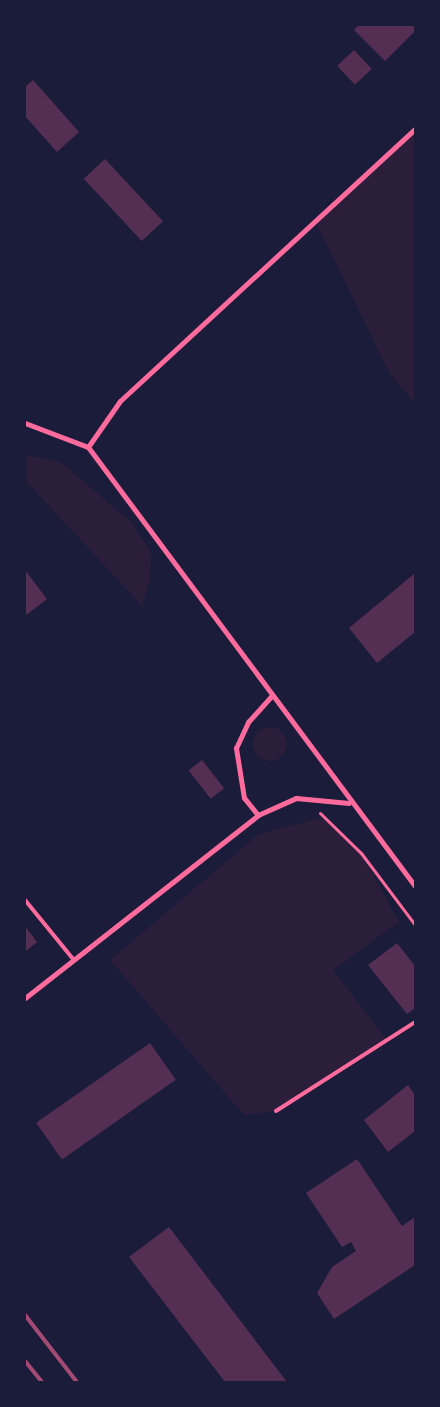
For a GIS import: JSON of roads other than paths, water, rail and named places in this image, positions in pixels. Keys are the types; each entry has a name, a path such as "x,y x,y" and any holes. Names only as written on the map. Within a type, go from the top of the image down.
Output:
{"street":[{"path":"88,447 120,401 415,129"},
{"path":"25,423 88,447 272,695 349,803 415,886"},
{"path":"258,815 244,798 236,748 245,726 272,695"},
{"path":"25,998 258,815 281,802 309,799 349,803"}],"lane":[{"path":"25,900 74,960"},
{"path":"276,1111 415,1022"}],"railway":[{"path":"25,1315 77,1382"},
{"path":"25,1361 42,1382"}]}
